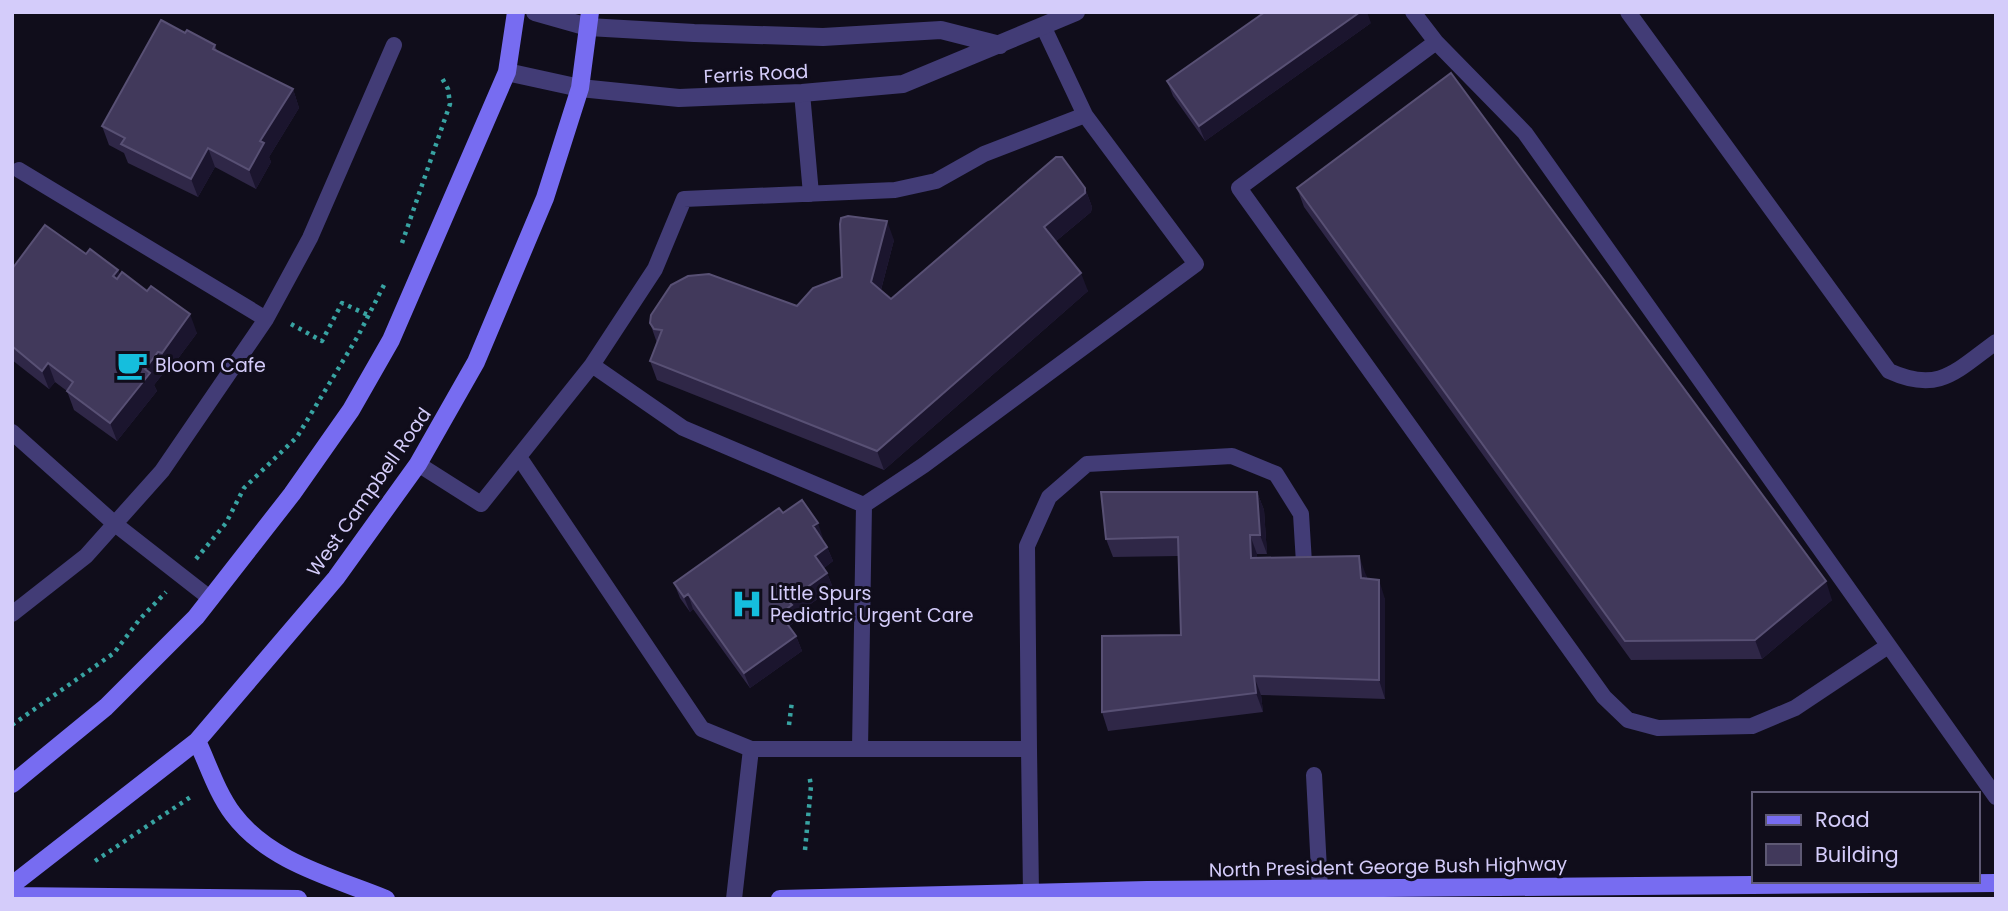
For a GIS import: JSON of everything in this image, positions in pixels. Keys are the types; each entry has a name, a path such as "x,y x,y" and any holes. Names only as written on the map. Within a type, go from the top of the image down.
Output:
{"main road":[{"path":"12,784 106,707 196,617 292,494 351,410 391,340 508,72 516,12"},
{"name":"West Campbell Road","path":"12,885 197,741 336,578 418,464 476,362 545,198 580,88 589,20"},
{"path":"197,741 231,812 259,843 291,861 386,899"},
{"name":"North President George Bush Highway","path":"780,899 1320,889 1996,883"},
{"path":"12,896 298,899"}],"street":[{"name":"Ferris Road","path":"535,12 589,20 824,37 941,30 1000,45"},
{"name":"Ferris Road","path":"508,72 580,88 679,99 802,93 903,84 1076,12"}],"lane":[{"path":"1413,12 1436,42 1525,133 1996,797"},
{"path":"1628,12 1889,371 1908,380 1928,383 1954,372 1996,342"},
{"path":"864,505 924,465 1196,264 1085,115 1043,26"},
{"path":"1436,42 1239,188 1604,697 1628,720 1658,728 1752,726 1795,708 1888,646"},
{"path":"12,614 86,556 162,471 268,315 310,238 394,45"},
{"path":"802,93 811,194"},
{"path":"418,464 481,504 592,365 655,269 684,199 895,190 936,181 984,154 1085,115"},
{"path":"19,170 268,315"},
{"path":"592,365 683,428 864,505"},
{"path":"12,432 115,524 211,598"},
{"path":"1031,893 1027,546 1049,497 1087,464 1232,456 1276,474 1301,514 1304,563"},
{"path":"519,457 702,729 751,749 1029,749"},
{"path":"860,749 864,505"},
{"path":"734,899 751,749"},
{"path":"1314,775 1320,889"}],"path":[{"path":"399,251 450,104 448,89 442,78"},
{"path":"203,552 226,523 244,488 297,437 390,274"},
{"path":"268,315 322,341 342,303 368,315"},
{"path":"12,725 114,653 139,620 163,596"},
{"path":"788,728 792,701"},
{"path":"804,850 811,786 808,774"},
{"path":"95,861 192,796"}],"building":[{"path":"1265,12 1360,12 1199,126 1167,81"},
{"path":"161,20 185,33 187,30 215,45 213,49 293,89 260,141 264,143 249,170 208,148 191,179 121,144 125,138 102,126"},
{"path":"1451,73 1826,581 1755,640 1625,641 1297,188"},
{"path":"1056,157 1062,157 1085,188 1085,193 1044,227 1081,273 877,451 650,361 662,330 654,329 650,323 651,315 671,285 688,276 709,274 797,306 813,288 842,277 840,224 841,218 848,216 887,221 871,282 891,299"},
{"path":"45,225 86,254 90,249 118,270 113,276 117,279 122,272 147,291 151,286 190,314 162,353 158,352 145,369 150,373 110,423 67,391 73,382 48,363 42,371 12,346 12,269"},
{"path":"1101,492 1257,492 1260,535 1250,535 1251,558 1359,556 1361,578 1379,580 1379,680 1254,676 1256,693 1102,712 1102,636 1181,635 1178,537 1106,539"},
{"name":"Little Spurs Pediatric Urgent Care","path":"802,500 818,523 813,526 827,547 815,556 827,573 788,601 792,605 780,614 796,636 744,673 688,594 684,597 674,583 779,508 783,513"}],"place":[{"name":"Bloom Cafe","path":"132,365"},
{"name":"Little Spurs Pediatric Urgent Care","path":"747,604"}]}
